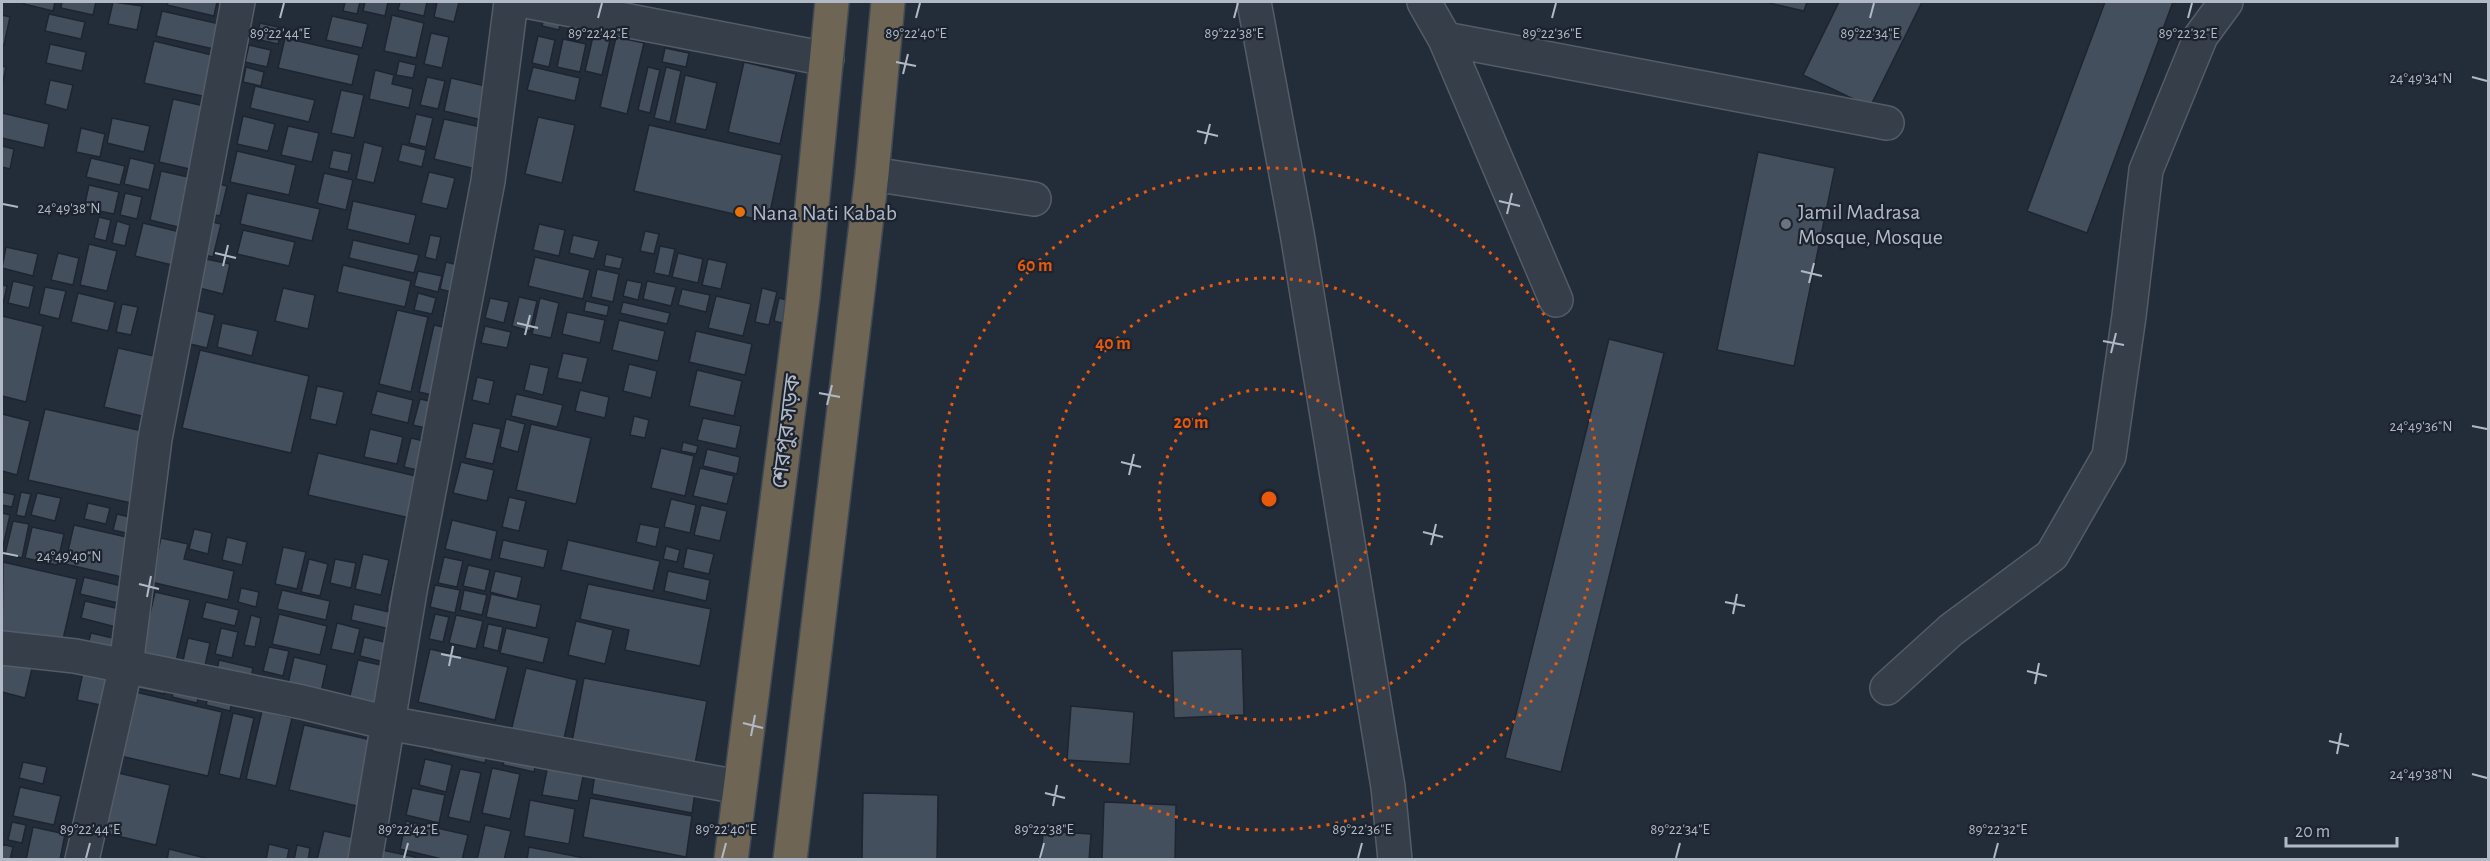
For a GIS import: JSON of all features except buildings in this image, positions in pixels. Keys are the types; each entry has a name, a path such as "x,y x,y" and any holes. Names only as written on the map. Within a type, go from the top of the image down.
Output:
{"highway":[{"name":"শেরপুর সড়ক","path":"731,860 803,297 832,2"},
{"path":"790,860 872,174 888,2"}],"street":[{"path":"82,860 126,666 155,439 237,2"},
{"path":"365,860 410,591 488,181 511,2"},
{"path":"531,2 827,59"},
{"path":"1254,2 1313,327 1388,787 1395,860"},
{"path":"1424,2 1445,39 1556,300"},
{"path":"1887,688 1951,630 2052,555 2109,456 2129,316 2145,170 2201,36 2226,2"},
{"path":"1445,39 1887,123"},
{"path":"872,174 1034,199"},
{"path":"2,648 75,656 302,702 388,723 739,787"}],"place":[{"name":"Nana Nati Kabab","path":"740,212"},
{"name":"Jamil Madrasa Mosque, Mosque","path":"1786,224"}]}
